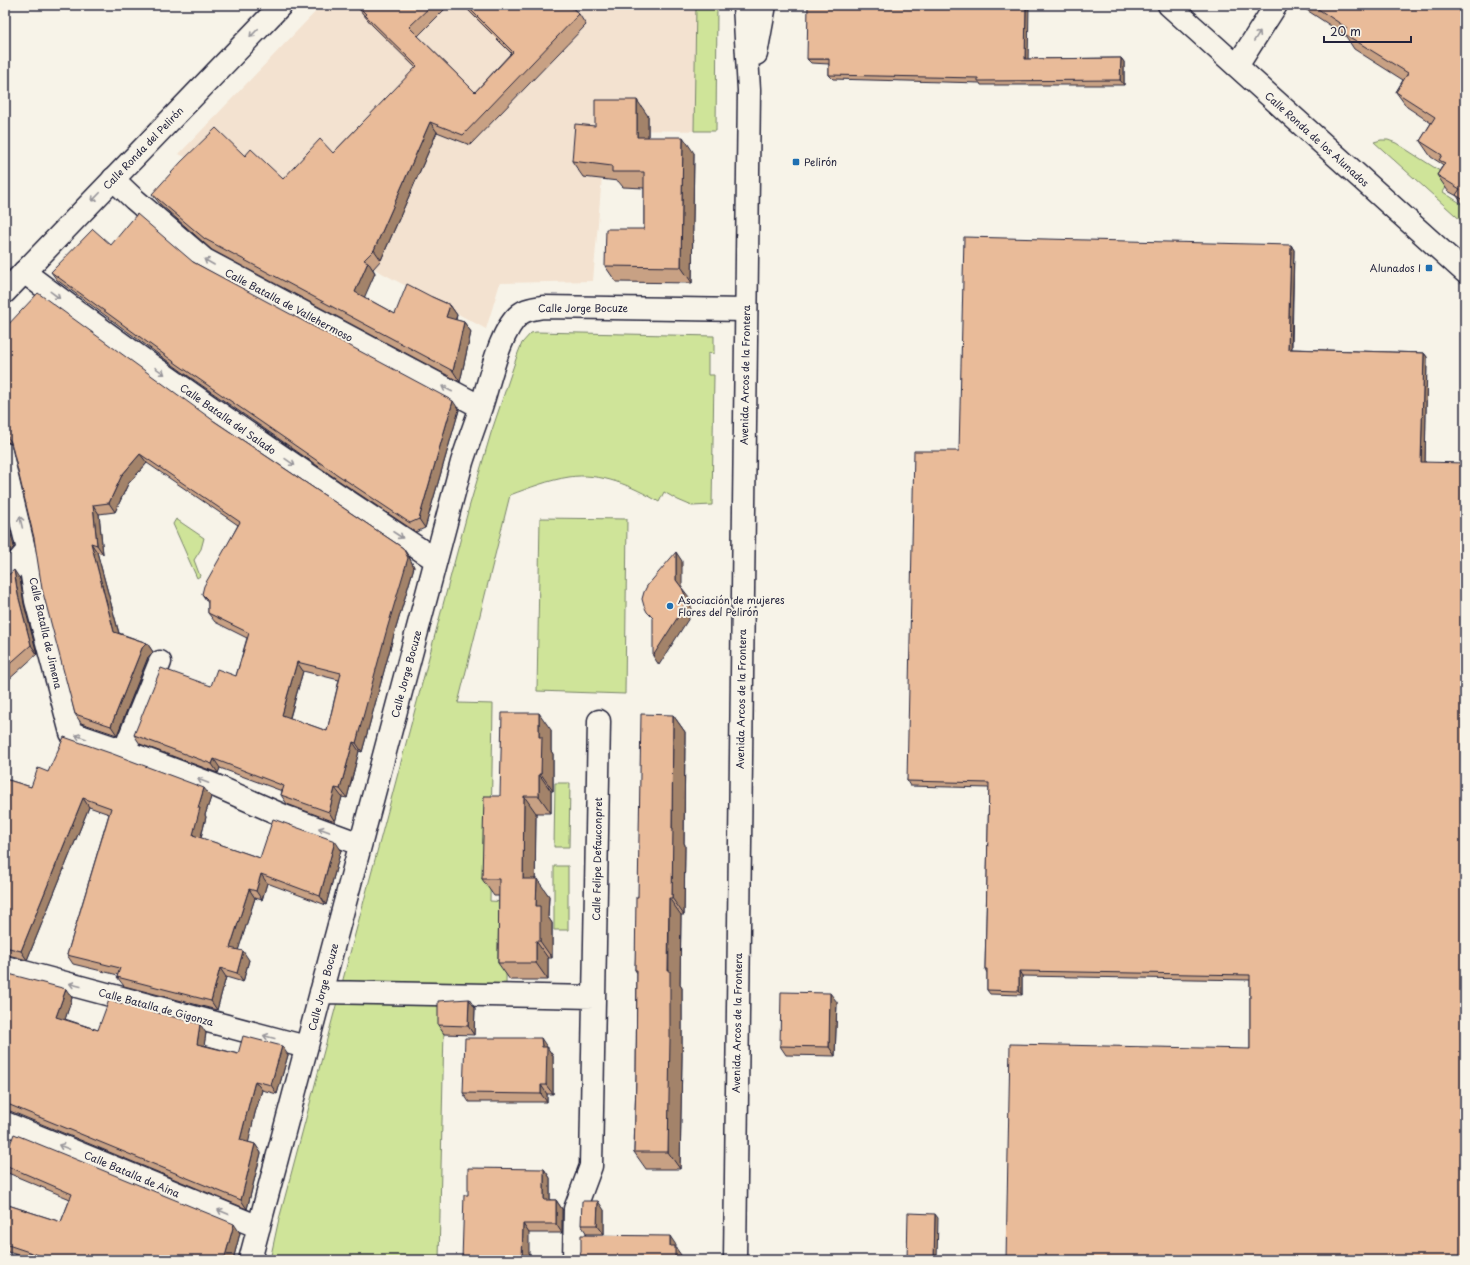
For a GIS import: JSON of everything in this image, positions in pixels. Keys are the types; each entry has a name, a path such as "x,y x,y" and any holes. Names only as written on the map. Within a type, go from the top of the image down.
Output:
{"street":[{"name":"Calle Ronda del Pelirón","path":"5,292 281,5"},
{"name":"Avenida Arcos de la Frontera","path":"735,1260 749,90 744,5"},
{"name":"Avenida Arcos de la Frontera","path":"749,90 765,5"},
{"name":"Calle Ronda de los Alunados","path":"1169,5 1465,272"},
{"path":"1237,66 1276,5"},
{"name":"Calle Batalla de Vallehermoso","path":"113,179 205,260 481,407"},
{"name":"Calle Batalla del Salado","path":"24,272 102,331 322,484 436,560"},
{"name":"Calle Jorge Bocuze","path":"250,1260 462,462 503,339 510,325 521,313 532,308 543,307 746,310"},
{"name":"Calle Batalla de Jimena","path":"5,454 28,550 36,601 71,733 214,785 284,816 360,844"},
{"path":"5,577 28,550"},
{"path":"124,751 160,662"},
{"name":"Calle Felipe Defauconpret","path":"574,1260 575,1209 591,1166 600,721"},
{"name":"Calle Batalla de Gigonza","path":"5,967 306,1047"},
{"path":"322,992 594,997"},
{"name":"Calle Batalla de Aina","path":"5,1123 259,1227"}],"shaded area":[{"path":"322,5 717,5 716,131 606,130 593,281 500,283 486,329 354,258 236,182 179,154"}],"green space":[{"path":"696,5 717,5 716,131 694,131"},
{"path":"1388,140 1396,143 1443,173 1451,180 1443,192 1465,206 1462,211 1465,213 1465,224 1374,142"},
{"path":"531,333 714,336 714,353 708,354 708,375 714,375 712,505 692,506 664,492 659,502 627,486 604,478 581,476 562,478 539,484 510,495 458,703 493,704 490,901 507,902 506,984 445,983 439,1260 270,1260 278,1223 468,511 491,433 518,353 522,343"},
{"path":"540,518 627,519 625,694 537,691"},
{"path":"176,519 204,538 201,549 194,560 200,576 197,578 173,524"},
{"path":"555,783 570,783 569,847 554,847"},
{"path":"554,866 568,866 568,930 554,930"}],"building":[{"path":"357,5 432,5 409,27 475,92 513,52 466,5 569,5 579,14 463,135 430,122 374,250 364,260 368,262 355,292 395,314 407,284 450,305 446,317 464,322 453,371 205,239 152,194 181,162 216,128 245,156 251,149 283,179 320,139 333,153 417,66 365,15 366,14"},
{"path":"808,5 1026,5 1025,59 1121,58 1120,80 978,81 978,78 829,75 829,59 807,59"},
{"path":"1312,5 1465,5 1465,201 1456,195 1460,189 1437,175 1445,163 1439,160 1442,155 1420,141 1435,117 1396,92 1408,73 1343,33 1347,28"},
{"path":"595,100 637,100 637,137 683,137 681,267 605,266 606,229 644,229 644,172 612,172 612,166 572,161 575,124 595,126"},
{"path":"137,214 193,262 453,401 419,519 410,523 332,471 177,364 51,272 93,229 111,245"},
{"path":"964,237 1291,245 1288,349 1424,353 1421,462 1465,463 1465,1260 1006,1260 1010,1044 1250,1049 1250,975 1019,971 1019,991 987,990 987,969 985,969 989,783 907,781 914,451 959,451"},
{"path":"38,293 214,421 403,548 408,558 356,743 353,742 340,789 335,788 329,812 281,795 284,786 214,759 212,764 134,735 161,668 211,686 217,669 236,676 249,633 208,613 208,600 202,594 204,586 240,522 140,454 122,475 109,503 93,505 97,545 91,543 114,632 147,643 142,648 111,726 75,714 42,589 34,538 11,442 5,435 5,328","holes":["297,662 341,673 327,731 282,715"]},
{"path":"5,525 8,538 5,541"},
{"path":"676,552 676,580 685,595 685,602 683,609 653,656 653,618 647,612 642,599 647,586"},
{"path":"14,570 18,595 31,645 5,668 5,578"},
{"path":"502,713 539,713 539,737 542,737 539,796 524,796 523,879 537,879 536,906 540,906 540,941 536,941 536,963 498,963 499,879 482,879 484,796 500,796"},
{"path":"641,714 673,715 672,898 669,898 668,971 670,971 670,1040 668,1152 634,1152 637,970 635,970 636,897 638,897"},
{"path":"64,737 204,788 198,808 200,808 193,835 260,858 273,819 335,841 320,896 261,874 256,891 249,889 230,948 243,951 237,973 220,968 211,1001 117,977 120,968 67,955 111,808 83,798 21,951 5,947 5,779 31,787 38,768 48,772"},
{"path":"5,973 66,989 56,1017 98,1030 109,1000 200,1024 197,1044 238,1054 243,1036 282,1046 271,1085 255,1081 240,1140 255,1144 241,1200 5,1103"},
{"path":"781,992 830,993 829,1047 780,1046"},
{"path":"469,999 468,1026 438,1025 438,1001"},
{"path":"465,1038 541,1038 542,1047 547,1047 546,1085 541,1085 541,1094 463,1093"},
{"path":"14,1134 234,1224 224,1260 53,1260 5,1244 5,1204 61,1222 72,1194 5,1165 5,1157"},
{"path":"468,1168 544,1169 544,1200 556,1200 556,1224 523,1224 522,1260 462,1260 464,1195 468,1195"},
{"path":"582,1201 598,1201 597,1225 581,1225"},
{"path":"908,1213 935,1214 934,1260 907,1260"},
{"path":"581,1235 670,1236 670,1246 675,1246 675,1260 578,1260 581,1252"}],"place":[{"name":"Pelirón","path":"796,162"},
{"name":"Alunados I","path":"1429,268"},
{"name":"Asociación de mujeres Flores del Pelirón","path":"670,606"}]}
